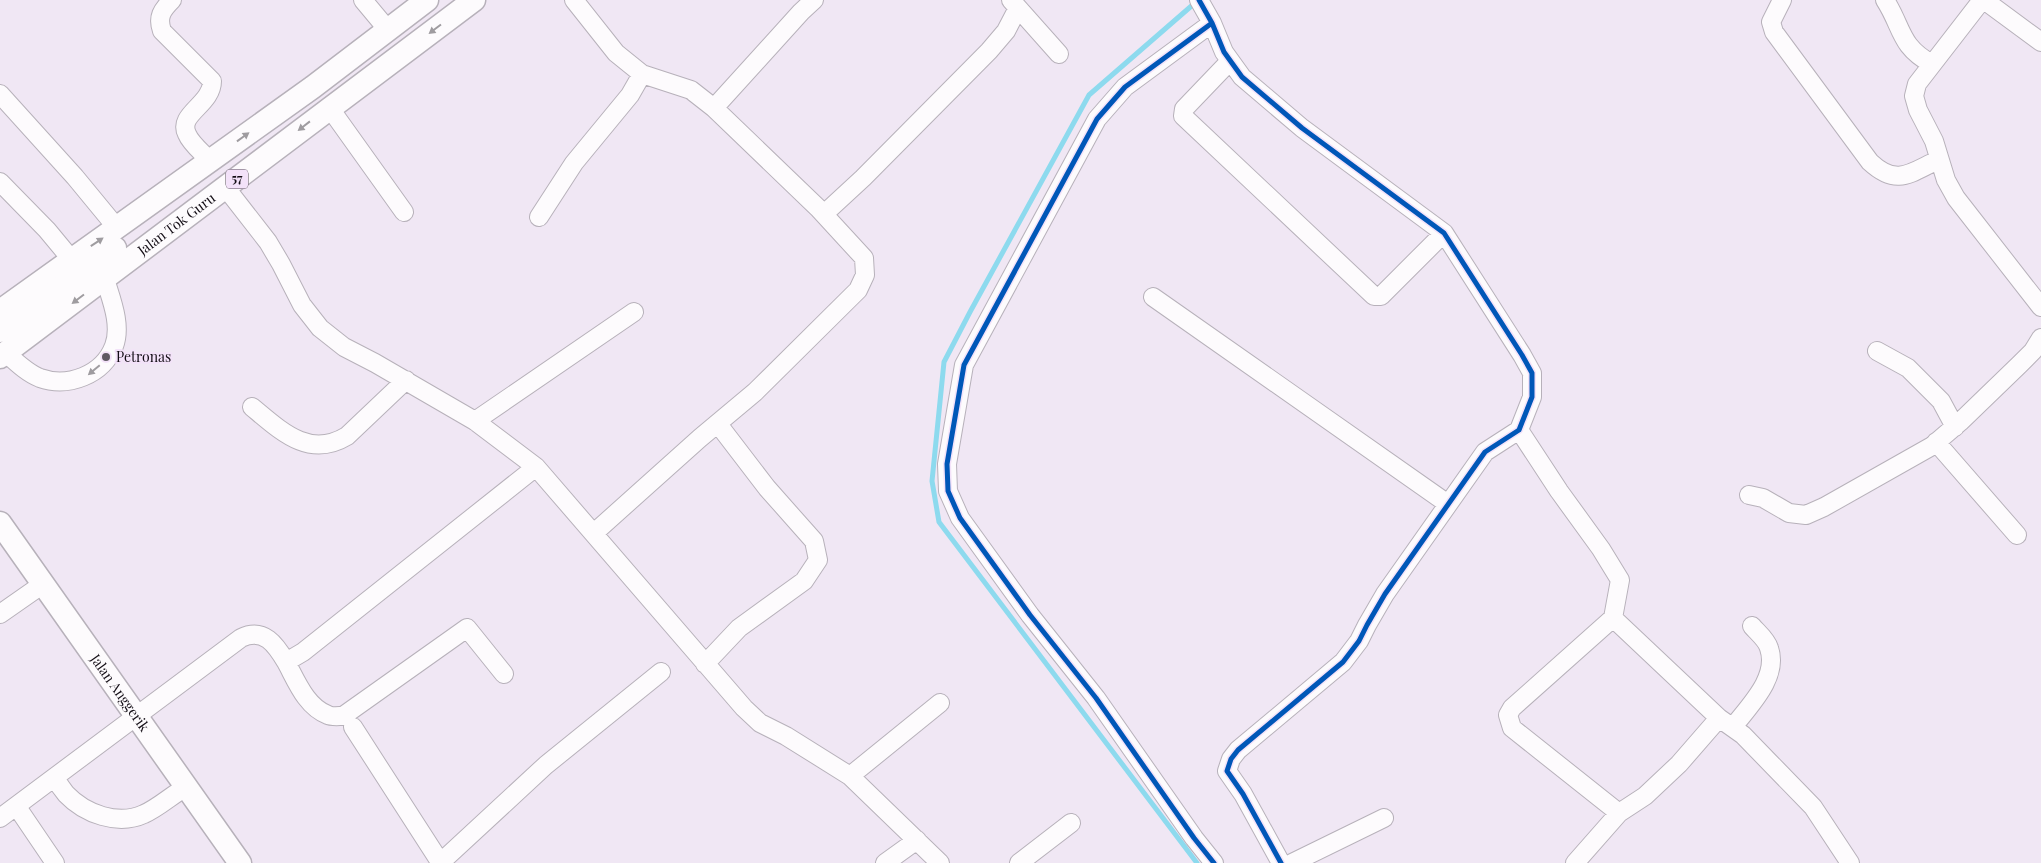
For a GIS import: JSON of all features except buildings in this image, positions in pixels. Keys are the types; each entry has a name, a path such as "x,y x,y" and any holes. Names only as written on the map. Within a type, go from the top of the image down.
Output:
{"main road":[{"name":"57","path":"0,311 313,87 427,0"},
{"name":"Jalan Tok Guru","path":"3,355 226,188 329,107 474,0"},
{"path":"0,331 126,240 210,161"},
{"name":"Jalan Anggerik","path":"0,523 240,863"}],"street":[{"path":"172,0 163,9 158,20 162,31 212,81 212,90 206,100 188,117 184,127 187,135 210,161"},
{"path":"363,0 388,30"},
{"path":"574,0 616,54 642,74 691,90 714,108 824,214 864,258 865,275 858,290 755,392 594,533"},
{"path":"714,108 814,0"},
{"path":"1199,0 1224,52 1242,77 1274,105 1444,233 1532,373 1532,397 1519,430 1485,452 1385,594 1359,641 1343,662 1238,750 1231,760 1227,770 1243,794 1281,863"},
{"path":"1782,0 1771,22 1774,32 1870,162 1881,172 1895,176 1906,174 1938,160"},
{"path":"1885,0 1909,47 1920,57 1932,64"},
{"path":"2040,41 1983,0 1917,84 1914,96 1918,110 1934,141 1938,160 1946,180 1956,198 2041,308"},
{"path":"824,214 863,178 989,51 1006,32 1014,4"},
{"path":"1014,4 1058,54"},
{"path":"1210,20 1125,87 1097,119 964,365 947,464 948,491 960,518 1030,614 1096,698 1194,838 1214,863"},
{"path":"1230,61 1184,109 1184,116 1374,296 1381,296 1444,233"},
{"path":"539,217 574,163 630,95 642,74"},
{"path":"0,94 75,177 117,228"},
{"path":"329,107 404,212"},
{"path":"0,182 47,230 71,259"},
{"path":"226,188 268,242 302,305 320,328 344,347 406,380 475,421 536,467 655,602 705,664 744,708 760,723 786,736 850,776 940,863"},
{"path":"3,355 40,378 64,382 86,377 104,362 114,346 117,320 105,279"},
{"path":"1153,297 1448,504"},
{"path":"475,421 634,312"},
{"path":"1748,495 1762,498 1789,513 1806,515 1824,507 1936,442 2019,365 2033,351 2041,338"},
{"path":"1877,351 1908,368 1941,401 1954,427"},
{"path":"252,407 287,434 304,443 322,446 336,443 347,436 406,380"},
{"path":"705,664 739,628 804,581 818,560 814,541 767,488 718,424"},
{"path":"1519,430 1559,491 1601,549 1620,580 1613,618 1517,702 1508,715 1508,721 1512,728 1619,813"},
{"path":"1936,442 2017,535"},
{"path":"286,662 303,652 536,467"},
{"path":"0,614 43,584"},
{"path":"1613,618 1726,722 1743,735 1813,806 1850,863"},
{"path":"1575,863 1619,813 1645,796 1760,692 1772,668 1769,646 1752,626"},
{"path":"0,818 245,636 262,636 271,640 303,693 314,706 328,715 344,716 467,628 504,674"},
{"path":"353,726 440,863 546,765 661,672"},
{"path":"850,776 940,703"},
{"path":"55,778 66,794 81,806 102,816 124,819 144,814 186,786"},
{"path":"17,807 55,863"},
{"path":"1292,863 1384,818"},
{"path":"1019,863 1071,823"},
{"path":"884,863 917,840"}],"waterway":[{"path":"1196,2 1089,95 944,362 932,481 939,522 1197,863"}],"cycle path":[{"path":"1199,0 1212,23 1224,52 1242,77 1302,128 1444,233 1532,373 1532,397 1519,430 1485,452 1385,594 1359,641 1343,662 1238,750 1231,759 1227,771 1243,794 1281,863"},
{"path":"1212,23 1125,87 1097,119 964,365 947,464 948,491 960,518 1030,615 1096,698 1194,838 1214,863"}],"place":[{"name":"Petronas","path":"106,357"}]}
